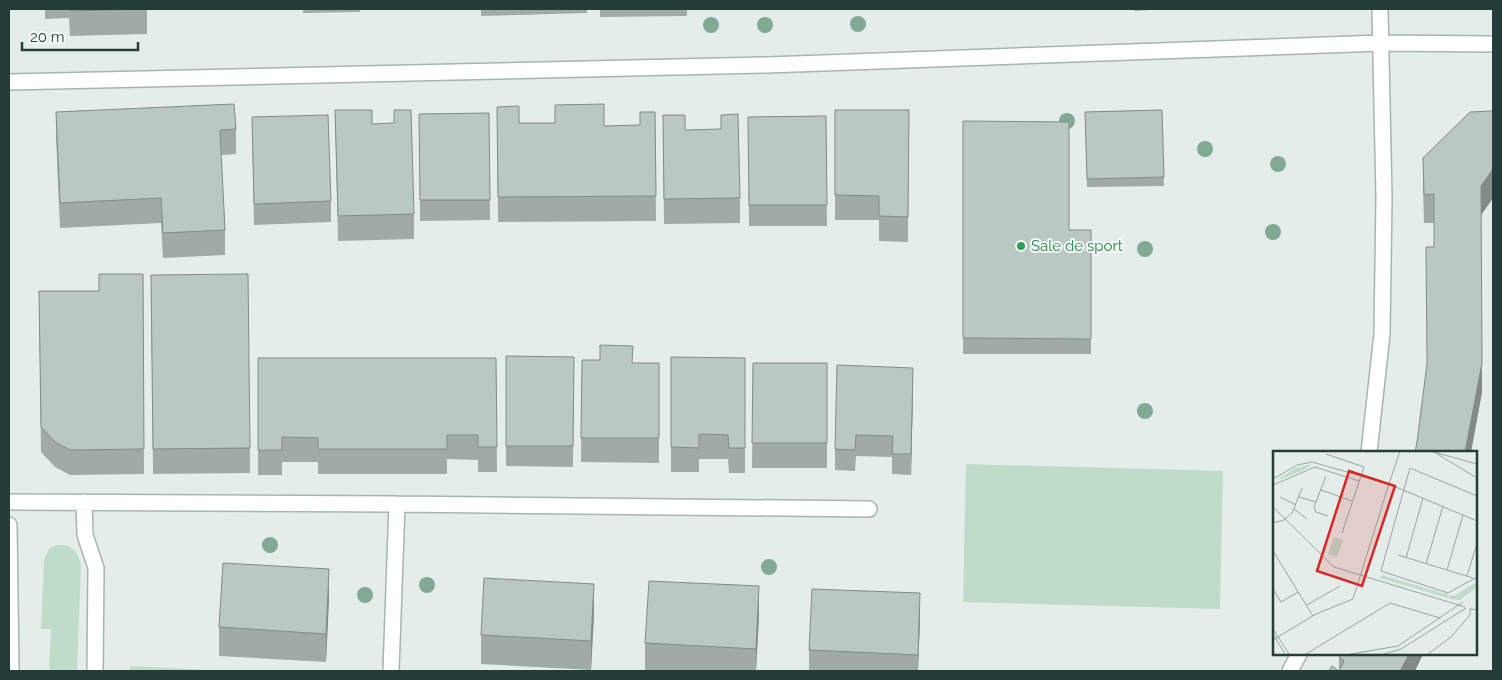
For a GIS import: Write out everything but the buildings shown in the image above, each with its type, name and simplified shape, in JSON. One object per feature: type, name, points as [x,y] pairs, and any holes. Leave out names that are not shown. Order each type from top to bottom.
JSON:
[{"type":"street","points":[[1369,451],[1382,334],[1384,198],[1380,9]]},
{"type":"street","points":[[9,82],[777,64],[1381,42],[1493,44]]},
{"type":"street","points":[[9,502],[869,509]]},
{"type":"street","points":[[84,502],[85,535],[96,568],[95,671]]},
{"type":"street","points":[[391,671],[397,504]]},
{"type":"street","points":[[9,525],[11,671]]},
{"type":"street","points":[[1290,671],[1298,655]]},
{"type":"green space","points":[[966,464],[1223,471],[1220,609],[963,602]]},
{"type":"green space","points":[[56,545],[66,545],[73,548],[81,564],[77,671],[49,671],[51,629],[41,629],[44,559],[49,549]]},
{"type":"green space","points":[[130,666],[227,671],[130,671]]},
{"type":"place","name":"Sale de sport","points":[[1021,246]]}]
